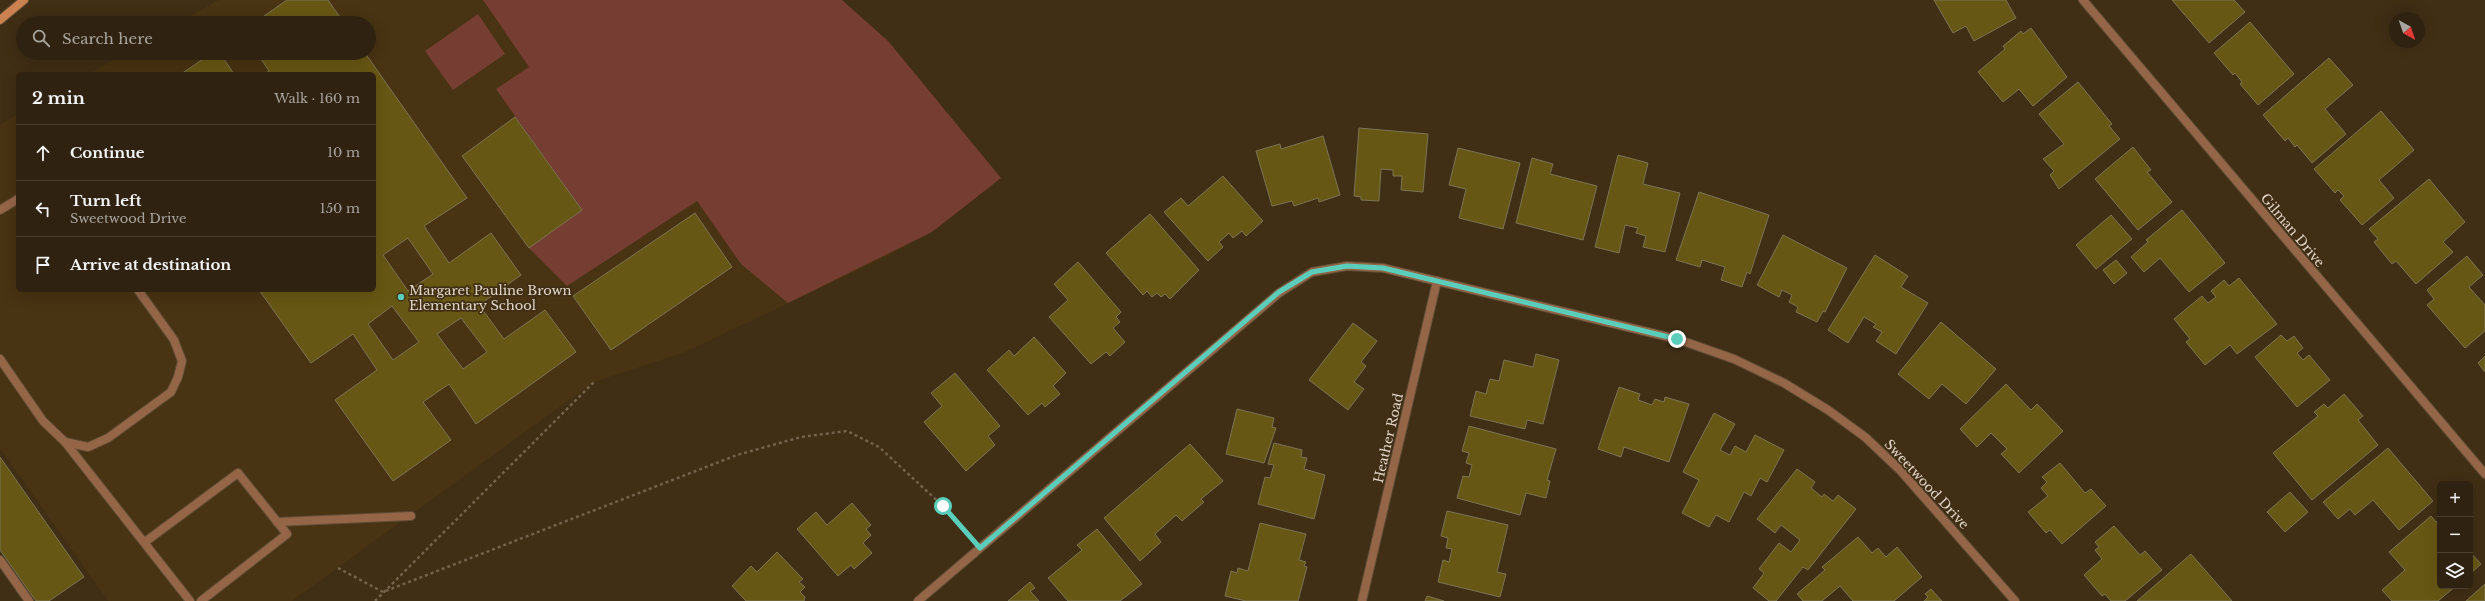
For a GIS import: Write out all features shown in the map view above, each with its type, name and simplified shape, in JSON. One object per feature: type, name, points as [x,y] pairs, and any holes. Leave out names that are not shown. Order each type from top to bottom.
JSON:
[{"type":"street","points":[[0,20],[24,0]]},
{"type":"street","name":"Gilman Drive","points":[[2083,0],[2485,474]]},
{"type":"street","points":[[0,210],[16,200]]},
{"type":"street","name":"Sweetwood Drive","points":[[918,601],[1279,292],[1312,272],[1347,266],[1383,268],[1677,339],[1734,359],[1784,383],[1852,428],[1900,470],[2015,601]]},
{"type":"street","name":"Heather Road","points":[[1362,601],[1437,281]]},
{"type":"street","points":[[66,442],[88,447],[108,438],[171,392],[178,377],[182,361],[174,340],[139,292]]},
{"type":"street","points":[[0,359],[43,421],[66,442],[190,601]]},
{"type":"street","points":[[145,542],[238,473],[287,534],[201,601]]},
{"type":"street","points":[[277,522],[411,516]]},
{"type":"street","points":[[0,560],[29,601]]},
{"type":"path","points":[[374,601],[594,382]]},
{"type":"path","points":[[338,568],[383,592],[737,455],[801,437],[847,431],[879,447],[943,506],[980,548]]},
{"type":"shaded area","name":"Margaret Pauline Brown Elementary School","points":[[218,0],[842,0],[888,41],[1001,178],[932,232],[886,257],[683,353],[594,382],[292,601],[108,601],[0,448],[0,125],[16,115],[16,292],[376,292],[376,72],[92,72],[113,60],[376,60],[376,16],[190,16]]},
{"type":"shaded area","points":[[483,0],[842,0],[888,41],[1001,178],[932,232],[788,303],[741,264],[697,201],[567,286],[529,248],[582,210],[496,89],[529,67]]},
{"type":"shaded area","points":[[478,14],[505,54],[453,90],[425,51]]},
{"type":"building","points":[[287,0],[328,0],[339,16],[264,16]]},
{"type":"building","points":[[1934,0],[2006,0],[2016,18],[1974,41],[1966,26],[1953,33]]},
{"type":"building","points":[[2172,0],[2234,0],[2245,12],[2209,43]]},
{"type":"building","points":[[2250,22],[2294,74],[2258,105],[2240,84],[2242,82],[2235,73],[2233,75],[2214,53]]},
{"type":"building","points":[[2031,28],[2067,77],[2033,106],[2019,89],[2003,102],[1978,72],[2005,49],[2003,46],[2021,31],[2023,34]]},
{"type":"building","points":[[2329,58],[2353,85],[2325,109],[2346,134],[2312,163],[2297,145],[2295,147],[2288,138],[2285,141],[2263,115]]},
{"type":"building","points":[[202,60],[225,60],[233,72],[184,72]]},
{"type":"building","points":[[262,60],[370,60],[467,198],[424,226],[449,263],[491,233],[521,275],[479,305],[504,339],[545,310],[576,352],[476,424],[449,384],[423,402],[451,440],[393,481],[335,400],[377,370],[353,334],[311,363],[260,292],[376,292],[376,72],[268,72],[269,71]],"holes":[[[408,238],[433,274],[408,291],[383,255]],[[392,306],[419,342],[393,360],[368,324]],[[461,318],[487,352],[463,369],[437,334]]]},
{"type":"building","points":[[2078,82],[2112,124],[2109,126],[2120,139],[2059,189],[2050,175],[2054,171],[2043,159],[2064,144],[2039,114]]},
{"type":"building","points":[[2381,111],[2414,150],[2379,180],[2394,198],[2362,225],[2340,200],[2344,196],[2338,190],[2335,193],[2314,169]]},
{"type":"building","points":[[515,117],[582,210],[529,248],[462,156]]},
{"type":"building","points":[[1359,128],[1428,134],[1423,192],[1401,190],[1402,176],[1393,176],[1393,170],[1381,169],[1379,201],[1361,200],[1361,197],[1354,196]]},
{"type":"building","points":[[1323,136],[1340,195],[1319,202],[1318,198],[1294,206],[1292,201],[1272,206],[1256,151],[1280,144],[1281,149]]},
{"type":"building","points":[[2133,147],[2151,170],[2147,172],[2172,202],[2138,230],[2095,179]]},
{"type":"building","points":[[1458,148],[1520,163],[1503,229],[1459,218],[1466,189],[1449,185]]},
{"type":"building","points":[[1618,155],[1648,163],[1643,184],[1680,193],[1665,252],[1643,247],[1646,236],[1636,233],[1638,228],[1625,225],[1619,253],[1595,247]]},
{"type":"building","points":[[1532,158],[1553,164],[1550,174],[1597,186],[1583,240],[1516,223]]},
{"type":"building","points":[[1223,176],[1263,221],[1246,236],[1242,231],[1233,238],[1229,233],[1219,242],[1223,247],[1208,261],[1164,212],[1181,198],[1188,206]]},
{"type":"building","points":[[2429,179],[2465,222],[2443,242],[2453,252],[2416,284],[2396,261],[2392,264],[2374,242],[2378,239],[2369,229]]},
{"type":"building","points":[[1699,192],[1769,215],[1750,274],[1747,272],[1742,287],[1721,280],[1725,267],[1702,260],[1700,267],[1676,260]]},
{"type":"building","points":[[2182,210],[2225,263],[2189,292],[2160,258],[2144,272],[2131,257],[2148,242],[2146,240]]},
{"type":"building","points":[[695,213],[732,267],[611,350],[573,296]]},
{"type":"building","points":[[1150,214],[1199,270],[1170,299],[1165,294],[1161,297],[1157,293],[1152,297],[1147,291],[1143,295],[1106,253]]},
{"type":"building","points":[[2111,215],[2132,239],[2096,269],[2076,245]]},
{"type":"building","points":[[1783,235],[1847,268],[1825,312],[1823,311],[1817,322],[1796,312],[1798,307],[1789,302],[1792,295],[1782,290],[1779,297],[1757,285]]},
{"type":"building","points":[[1875,255],[1908,276],[1901,287],[1928,303],[1896,354],[1876,341],[1882,332],[1873,327],[1876,324],[1864,317],[1848,343],[1828,330]]},
{"type":"building","points":[[2467,256],[2483,275],[2469,287],[2485,305],[2485,331],[2465,348],[2427,305],[2434,299],[2427,290]]},
{"type":"building","points":[[2116,260],[2127,273],[2114,284],[2103,270]]},
{"type":"building","points":[[1078,262],[1121,312],[1116,317],[1120,322],[1113,328],[1125,342],[1110,356],[1106,352],[1091,364],[1049,317],[1068,300],[1054,284]]},
{"type":"building","points":[[2239,278],[2277,324],[2237,354],[2230,345],[2205,365],[2186,342],[2190,339],[2174,319],[2202,296],[2208,303],[2216,297],[2211,291],[2224,280],[2229,286]]},
{"type":"building","points":[[1941,322],[1996,369],[1966,404],[1942,384],[1929,399],[1898,374]]},
{"type":"building","points":[[1353,323],[1377,341],[1361,362],[1366,366],[1354,382],[1364,389],[1348,410],[1309,380]]},
{"type":"building","points":[[2281,335],[2287,341],[2294,336],[2303,348],[2297,353],[2303,360],[2309,355],[2330,380],[2297,407],[2255,357]]},
{"type":"building","points":[[1034,337],[1066,373],[1053,386],[1060,394],[1045,407],[1042,403],[1028,415],[987,370],[1009,350],[1014,356]]},
{"type":"building","points":[[1536,354],[1559,360],[1543,424],[1527,420],[1525,429],[1470,416],[1476,391],[1486,394],[1490,379],[1499,381],[1504,360],[1533,367]]},
{"type":"building","points":[[2485,356],[2485,372],[2478,363]]},
{"type":"building","points":[[955,373],[1000,426],[988,436],[995,445],[966,471],[924,422],[942,406],[931,393]]},
{"type":"building","points":[[2006,384],[2031,410],[2037,404],[2063,431],[2019,473],[2001,454],[2007,449],[1991,433],[1977,447],[1960,429]]},
{"type":"building","points":[[1619,387],[1640,394],[1638,400],[1652,405],[1655,399],[1664,402],[1665,397],[1689,404],[1669,462],[1624,447],[1621,457],[1598,449]]},
{"type":"building","points":[[2344,394],[2363,416],[2358,420],[2378,445],[2312,500],[2273,453],[2318,416],[2314,412],[2324,404],[2328,408]]},
{"type":"building","points":[[1237,409],[1274,418],[1272,427],[1276,428],[1264,463],[1226,454]]},
{"type":"building","points":[[1714,413],[1735,424],[1720,450],[1730,455],[1735,446],[1746,452],[1755,435],[1784,450],[1767,482],[1760,478],[1751,496],[1744,492],[1729,522],[1716,515],[1709,527],[1682,513],[1699,480],[1683,472]]},
{"type":"building","points":[[1469,426],[1556,449],[1547,480],[1550,481],[1546,498],[1526,493],[1520,515],[1457,498],[1463,476],[1469,477],[1472,465],[1466,463],[1469,453],[1462,451]]},
{"type":"building","points":[[1274,443],[1302,450],[1301,457],[1307,458],[1304,469],[1325,475],[1314,519],[1258,504],[1265,477],[1270,478],[1274,465],[1268,464]]},
{"type":"building","points":[[1190,444],[1223,481],[1201,499],[1204,502],[1182,521],[1176,515],[1155,534],[1161,542],[1140,561],[1104,518]]},
{"type":"building","points":[[2388,448],[2433,501],[2399,530],[2373,500],[2355,515],[2350,509],[2338,519],[2323,502]]},
{"type":"building","points":[[0,457],[84,577],[49,601],[36,601],[0,550]]},
{"type":"building","points":[[2060,463],[2085,493],[2091,489],[2106,506],[2062,544],[2050,530],[2046,533],[2028,512],[2048,496],[2041,488],[2047,482],[2042,477]]},
{"type":"building","points":[[1797,469],[1815,482],[1811,488],[1822,497],[1824,494],[1833,501],[1838,495],[1856,509],[1808,570],[1803,567],[1776,601],[1769,601],[1753,588],[1764,573],[1759,569],[1779,543],[1791,552],[1800,540],[1781,525],[1775,533],[1757,519]]},
{"type":"building","points":[[2290,492],[2308,512],[2285,532],[2267,512]]},
{"type":"building","points":[[852,503],[871,525],[866,529],[871,535],[863,543],[872,553],[854,569],[851,565],[838,576],[797,529],[816,512],[827,525]]},
{"type":"building","points":[[1447,511],[1508,525],[1497,572],[1506,574],[1500,597],[1438,582],[1443,560],[1449,562],[1452,549],[1446,548],[1448,538],[1441,536]]},
{"type":"building","points":[[2431,516],[2436,522],[2437,521],[2437,589],[2452,589],[2438,601],[2392,601],[2382,590],[2405,570],[2389,552]]},
{"type":"building","points":[[1260,523],[1306,534],[1299,560],[1306,562],[1304,566],[1307,567],[1298,601],[1246,601],[1225,596],[1231,571],[1237,573],[1238,568],[1248,571]]},
{"type":"building","points":[[2114,526],[2140,555],[2145,551],[2162,570],[2125,601],[2111,601],[2105,594],[2102,596],[2084,575],[2102,559],[2095,550],[2099,547],[2095,542]]},
{"type":"building","points":[[1097,529],[1142,584],[1120,601],[1068,601],[1048,578],[1082,550],[1077,545]]},
{"type":"building","points":[[1858,537],[1872,553],[1878,548],[1886,557],[1897,547],[1922,577],[1894,601],[1853,601],[1840,586],[1822,601],[1803,601],[1797,594],[1825,570],[1822,567]]},
{"type":"building","points":[[777,552],[803,579],[799,582],[805,587],[800,592],[805,597],[804,601],[746,601],[732,586],[751,566],[757,572]]},
{"type":"building","points":[[2191,554],[2232,601],[2137,601]]},
{"type":"building","points":[[2473,555],[2481,564],[2473,571]]},
{"type":"building","points":[[1030,582],[1035,588],[1030,591],[1039,601],[1008,601]]},
{"type":"building","points":[[2485,584],[2485,601],[2466,601]]},
{"type":"building","points":[[1931,589],[1942,601],[1924,601],[1928,597],[1925,594]]},
{"type":"building","points":[[1427,596],[1444,601],[1425,601]]},
{"type":"place","name":"Margaret Pauline Brown Elementary School","points":[[401,297]]},
{"type":"route","points":[[943,506],[980,548],[1279,292],[1312,272],[1347,266],[1383,268],[1677,339]]}]
